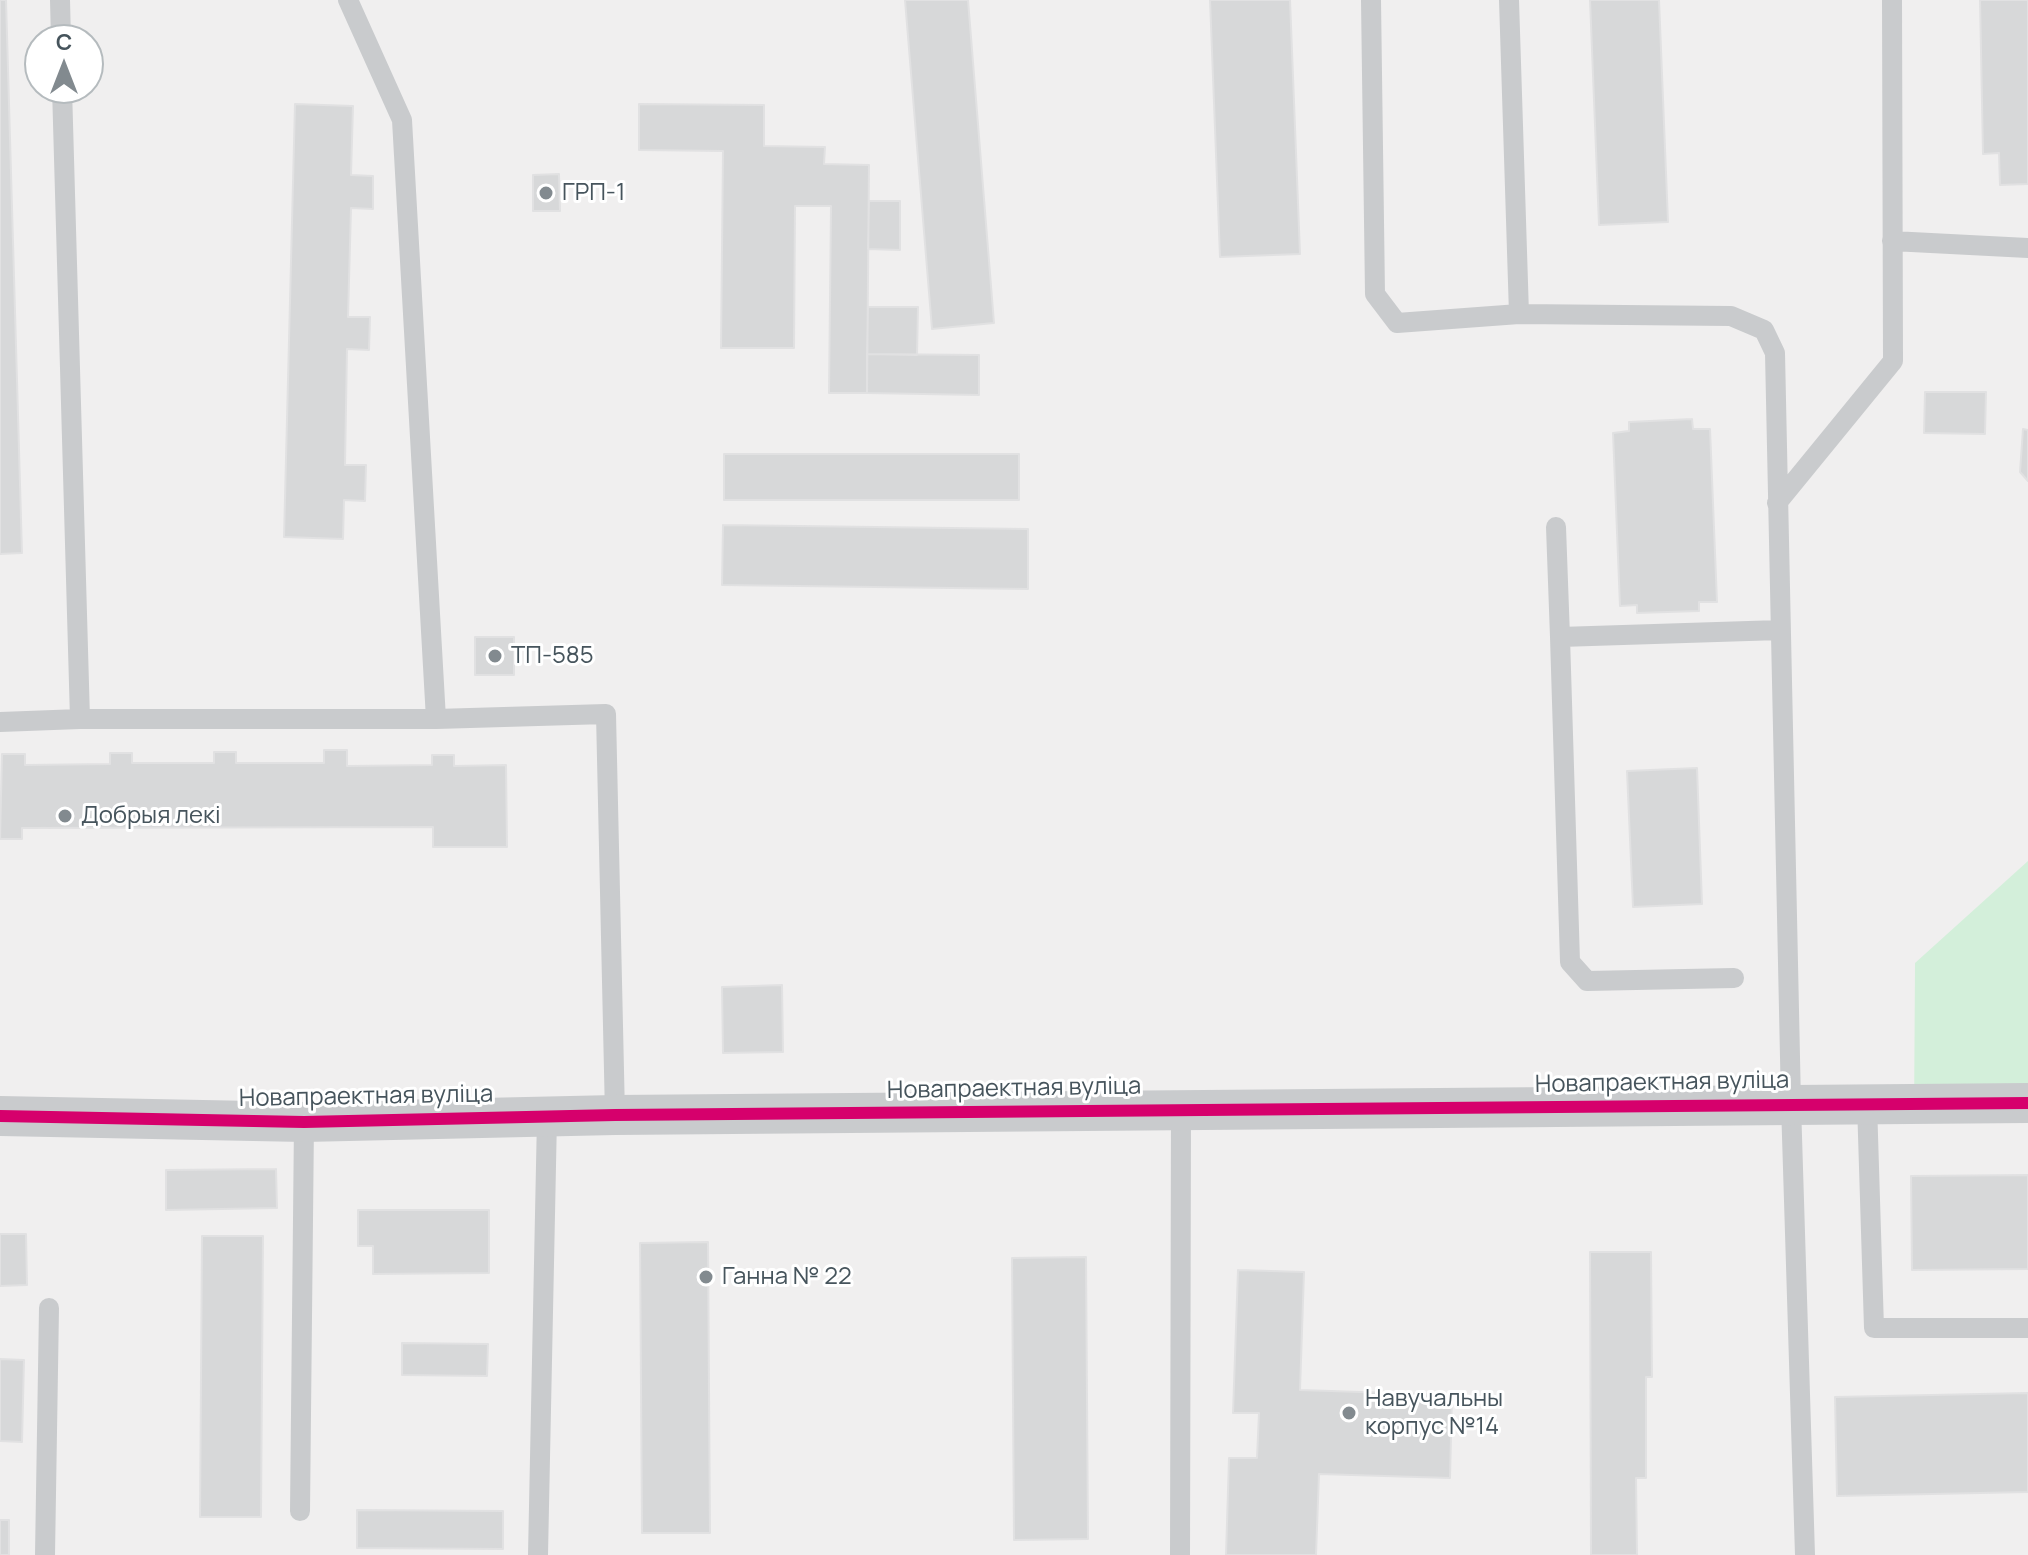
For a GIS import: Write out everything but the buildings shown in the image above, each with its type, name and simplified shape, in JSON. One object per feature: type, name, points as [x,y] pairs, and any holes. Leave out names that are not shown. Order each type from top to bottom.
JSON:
[{"type":"street","name":"Новапраектная вуліца","points":[[0,1116],[304,1122],[615,1115],[2028,1103]]},
{"type":"lane","points":[[60,0],[61,24]]},
{"type":"lane","points":[[348,0],[402,120],[436,719]]},
{"type":"lane","points":[[1371,0],[1375,294],[1397,323],[1519,314],[1731,316],[1764,330],[1775,353],[1791,1104],[1805,1555]]},
{"type":"lane","points":[[1509,0],[1519,314]]},
{"type":"lane","points":[[1777,503],[1893,361],[1892,0]]},
{"type":"lane","points":[[62,104],[80,719]]},
{"type":"lane","points":[[1892,241],[2028,248]]},
{"type":"lane","points":[[1556,527],[1570,962],[1587,981],[1734,978]]},
{"type":"lane","points":[[1560,637],[1780,630]]},
{"type":"lane","points":[[0,722],[80,719],[436,719],[606,714],[615,1115]]},
{"type":"lane","points":[[1867,1103],[1874,1328],[2028,1328]]},
{"type":"lane","points":[[1180,1555],[1181,1110]]},
{"type":"lane","points":[[538,1555],[547,1117]]},
{"type":"lane","points":[[300,1511],[304,1122]]},
{"type":"lane","points":[[45,1555],[49,1308]]},
{"type":"green space","points":[[2028,861],[2028,1113],[1914,1121],[1915,963]]},
{"type":"cycle path","points":[[0,1116],[304,1122],[615,1115],[2028,1103]]},
{"type":"place","name":"ГРП-1","points":[[546,193]]},
{"type":"place","name":"ТП-585","points":[[495,656]]},
{"type":"place","name":"Добрыя лекі","points":[[65,816]]},
{"type":"place","name":"Ганна № 22","points":[[706,1277]]},
{"type":"place","name":"Навучальны корпус №14","points":[[1349,1413]]}]
